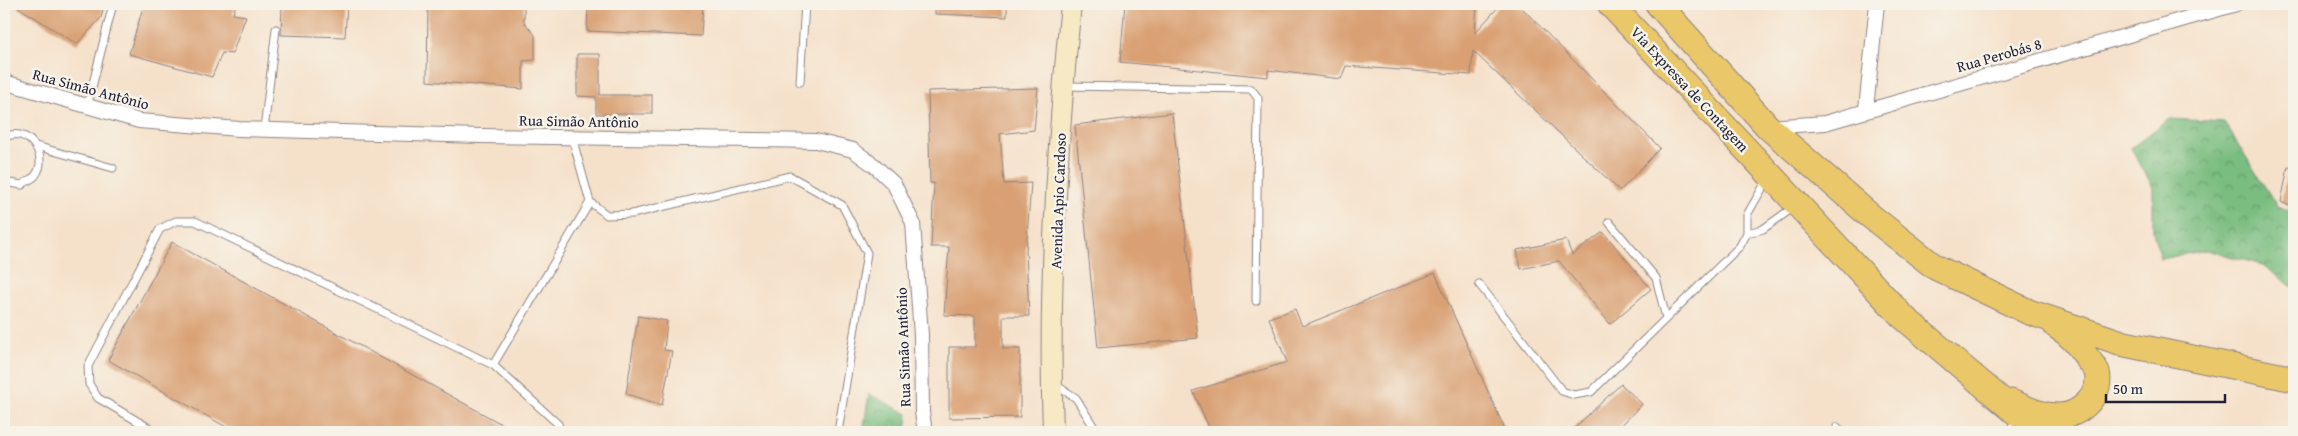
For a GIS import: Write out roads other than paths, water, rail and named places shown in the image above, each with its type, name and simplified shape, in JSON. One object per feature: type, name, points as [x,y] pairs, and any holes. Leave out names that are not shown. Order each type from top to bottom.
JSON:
[{"type":"highway","name":"Via Expressa de Contagem","points":[[1610,4],[1796,205],[1902,316],[1991,392]]},
{"type":"highway","points":[[1662,8],[1768,127],[1868,214],[1935,267],[2068,333],[2097,372],[2096,393],[2079,411],[2060,416],[2033,413],[1991,392]]},
{"type":"highway","points":[[2029,312],[2125,344],[2294,379]]},
{"type":"highway","points":[[1991,392],[2014,424],[2039,432]]},
{"type":"street","name":"Avenida Apio Cardoso","points":[[1053,432],[1055,248],[1063,86],[1071,4]]},
{"type":"street","points":[[1866,109],[1877,4]]},
{"type":"street","name":"Rua Perobás 8","points":[[1768,127],[1824,123],[1866,109],[2236,4]]},
{"type":"street","name":"Rua Simão Antônio","points":[[4,82],[139,121],[264,130],[816,140],[853,150],[875,166],[894,184],[913,223],[921,335],[924,432]]},
{"type":"street","name":"Avenida Apio Cardoso","points":[[1039,432],[1052,390]]},
{"type":"lane","points":[[87,106],[113,4]]},
{"type":"lane","points":[[800,82],[805,4]]},
{"type":"lane","points":[[1871,4],[1877,4]]},
{"type":"lane","points":[[264,130],[276,29]]},
{"type":"lane","points":[[1063,86],[1251,89],[1258,98],[1256,301]]},
{"type":"lane","points":[[4,138],[8,135],[24,136],[36,146],[113,168]]},
{"type":"lane","points":[[572,137],[590,202],[607,215],[619,216],[790,176],[842,205],[867,253],[838,432]]},
{"type":"lane","points":[[4,182],[22,184],[35,176],[40,161],[36,146]]},
{"type":"lane","points":[[1479,284],[1562,391],[1574,395],[1591,392],[1740,246],[1747,233],[1747,215],[1770,175]]},
{"type":"lane","points":[[493,365],[590,202]]},
{"type":"lane","points":[[1747,233],[1762,229],[1796,205]]},
{"type":"lane","points":[[156,432],[98,398],[89,384],[88,366],[160,229],[176,221],[196,221],[493,365],[558,424],[560,432]]},
{"type":"lane","points":[[1609,222],[1656,278],[1666,318]]},
{"type":"lane","points":[[1052,390],[1076,398],[1097,432]]}]
